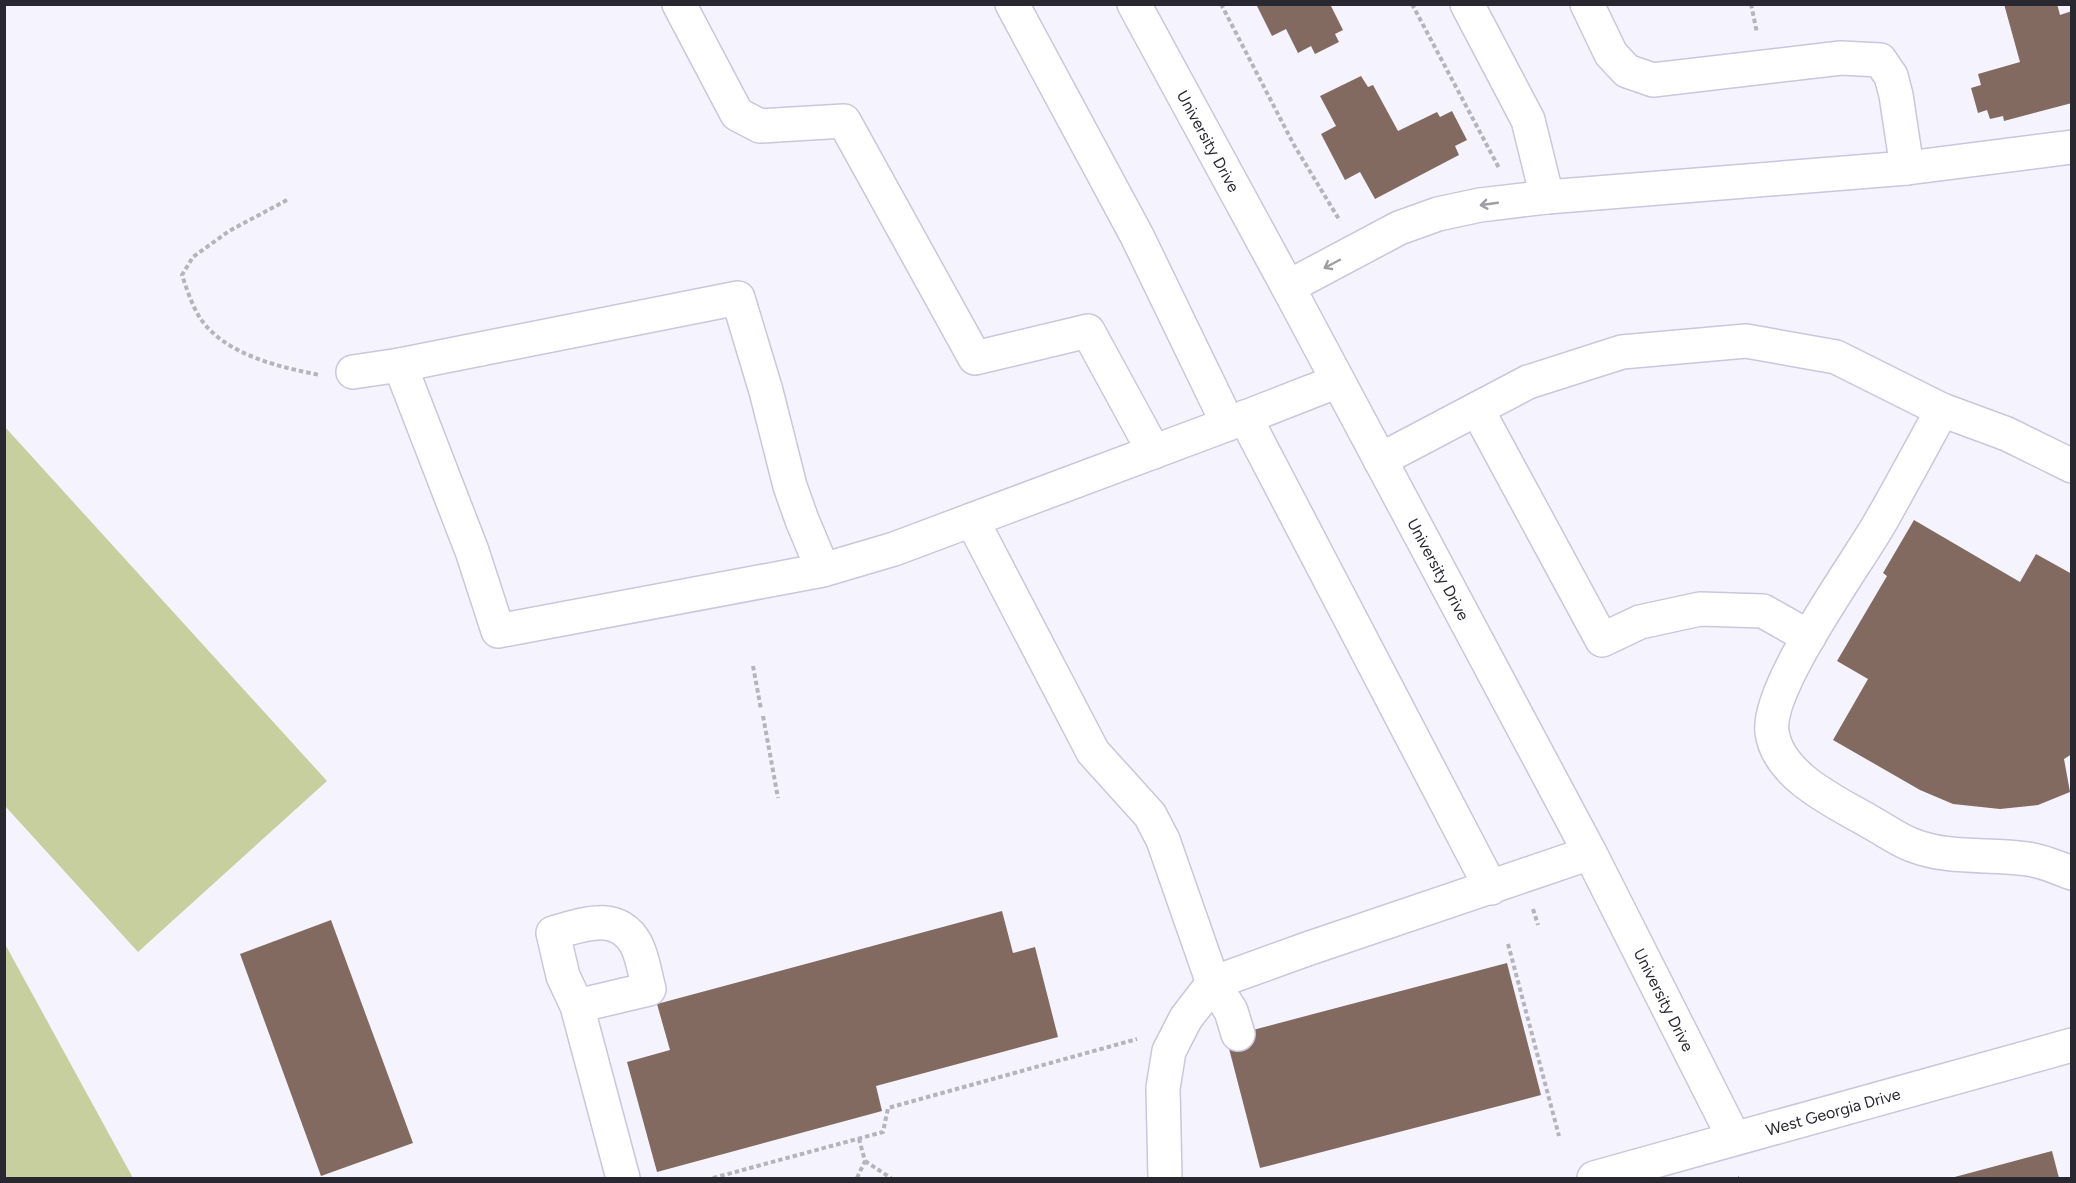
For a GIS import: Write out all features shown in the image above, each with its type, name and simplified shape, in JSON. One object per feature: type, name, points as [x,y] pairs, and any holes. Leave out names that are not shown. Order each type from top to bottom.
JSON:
[{"type":"street","points":[[679,4],[737,114],[760,126],[844,121],[975,358],[1088,331],[1154,452]]},
{"type":"street","points":[[1012,4],[1491,888]]},
{"type":"street","name":"University Drive","points":[[1134,4],[1590,853],[1734,1138]]},
{"type":"street","points":[[1467,4],[1528,120],[1547,196]]},
{"type":"street","points":[[1587,4],[1611,54],[1627,71],[1653,80],[1841,58],[1880,60],[1891,76],[1896,95],[1907,168]]},
{"type":"street","points":[[1288,287],[1399,228],[1438,214],[1480,205],[1547,196],[1907,168],[2072,147]]},
{"type":"street","points":[[353,372],[400,365],[738,298],[766,391],[790,486],[823,570]]},
{"type":"street","points":[[1380,460],[1528,382],[1622,351],[1746,341],[1836,357],[1942,410],[2007,434],[2072,466]]},
{"type":"street","points":[[400,365],[472,551],[498,632],[823,570],[894,549],[1338,381]]},
{"type":"street","points":[[1477,409],[1602,640],[1640,622],[1700,609],[1763,611],[1809,637]]},
{"type":"street","points":[[1942,410],[1881,522],[1809,637],[1779,691],[1772,713],[1772,732],[1778,751],[1792,770],[1818,792],[1911,845],[1946,854],[2029,859],[2072,873]]},
{"type":"street","points":[[972,520],[1093,752],[1150,815],[1163,840],[1213,983],[1231,1011],[1238,1034]]},
{"type":"street","points":[[1165,1179],[1163,1088],[1169,1051],[1186,1018],[1213,983],[1590,853]]},
{"type":"street","points":[[577,1006],[623,1179]]},
{"type":"street","name":"West Georgia Drive","points":[[1594,1179],[2072,1045]]},
{"type":"path","points":[[1221,4],[1294,145],[1357,250]]},
{"type":"path","points":[[1412,4],[1500,169],[1505,173]]},
{"type":"path","points":[[1751,4],[1756,21]]},
{"type":"path","points":[[287,200],[230,231],[193,256],[182,275],[188,293],[201,320],[226,344],[257,358],[319,375],[353,372]]},
{"type":"path","points":[[753,666],[761,709]]},
{"type":"path","points":[[763,716],[778,798]]},
{"type":"path","points":[[1508,944],[1559,1136]]},
{"type":"path","points":[[714,1179],[883,1132],[888,1108],[1134,1040]]},
{"type":"path","points":[[857,1179],[865,1161],[859,1139]]},
{"type":"path","points":[[865,1161],[891,1179]]},
{"type":"green space","points":[[5,427],[327,781],[138,952],[5,806]]},
{"type":"green space","points":[[5,944],[133,1178],[5,1178]]},
{"type":"building","points":[[1256,4],[1330,4],[1343,30],[1335,34],[1339,42],[1315,54],[1311,46],[1298,53],[1286,29],[1272,36]]},
{"type":"building","points":[[2004,4],[2057,4],[2060,15],[2072,11],[2072,103],[2004,121],[2003,116],[1990,119],[1987,110],[1978,113],[1971,88],[1981,85],[1978,74],[2020,62]]},
{"type":"building","points":[[1361,76],[1368,87],[1373,85],[1398,131],[1437,112],[1440,117],[1452,111],[1467,140],[1455,146],[1459,155],[1375,199],[1360,172],[1345,180],[1321,134],[1336,126],[1320,96]]},
{"type":"building","points":[[1914,520],[2020,582],[2036,554],[2072,574],[2072,754],[2064,759],[2070,792],[2038,805],[2000,809],[1953,804],[1920,790],[1833,740],[1868,679],[1837,661],[1887,576],[1883,573]]},
{"type":"building","points":[[1002,911],[1013,953],[1035,947],[1058,1037],[876,1086],[882,1111],[657,1172],[627,1062],[670,1050],[657,1004]]},
{"type":"building","points":[[331,920],[413,1143],[321,1176],[240,954]]},
{"type":"building","points":[[1507,963],[1541,1095],[1260,1168],[1226,1037]]},
{"type":"building","points":[[2052,1151],[2059,1178],[1951,1178]]}]
